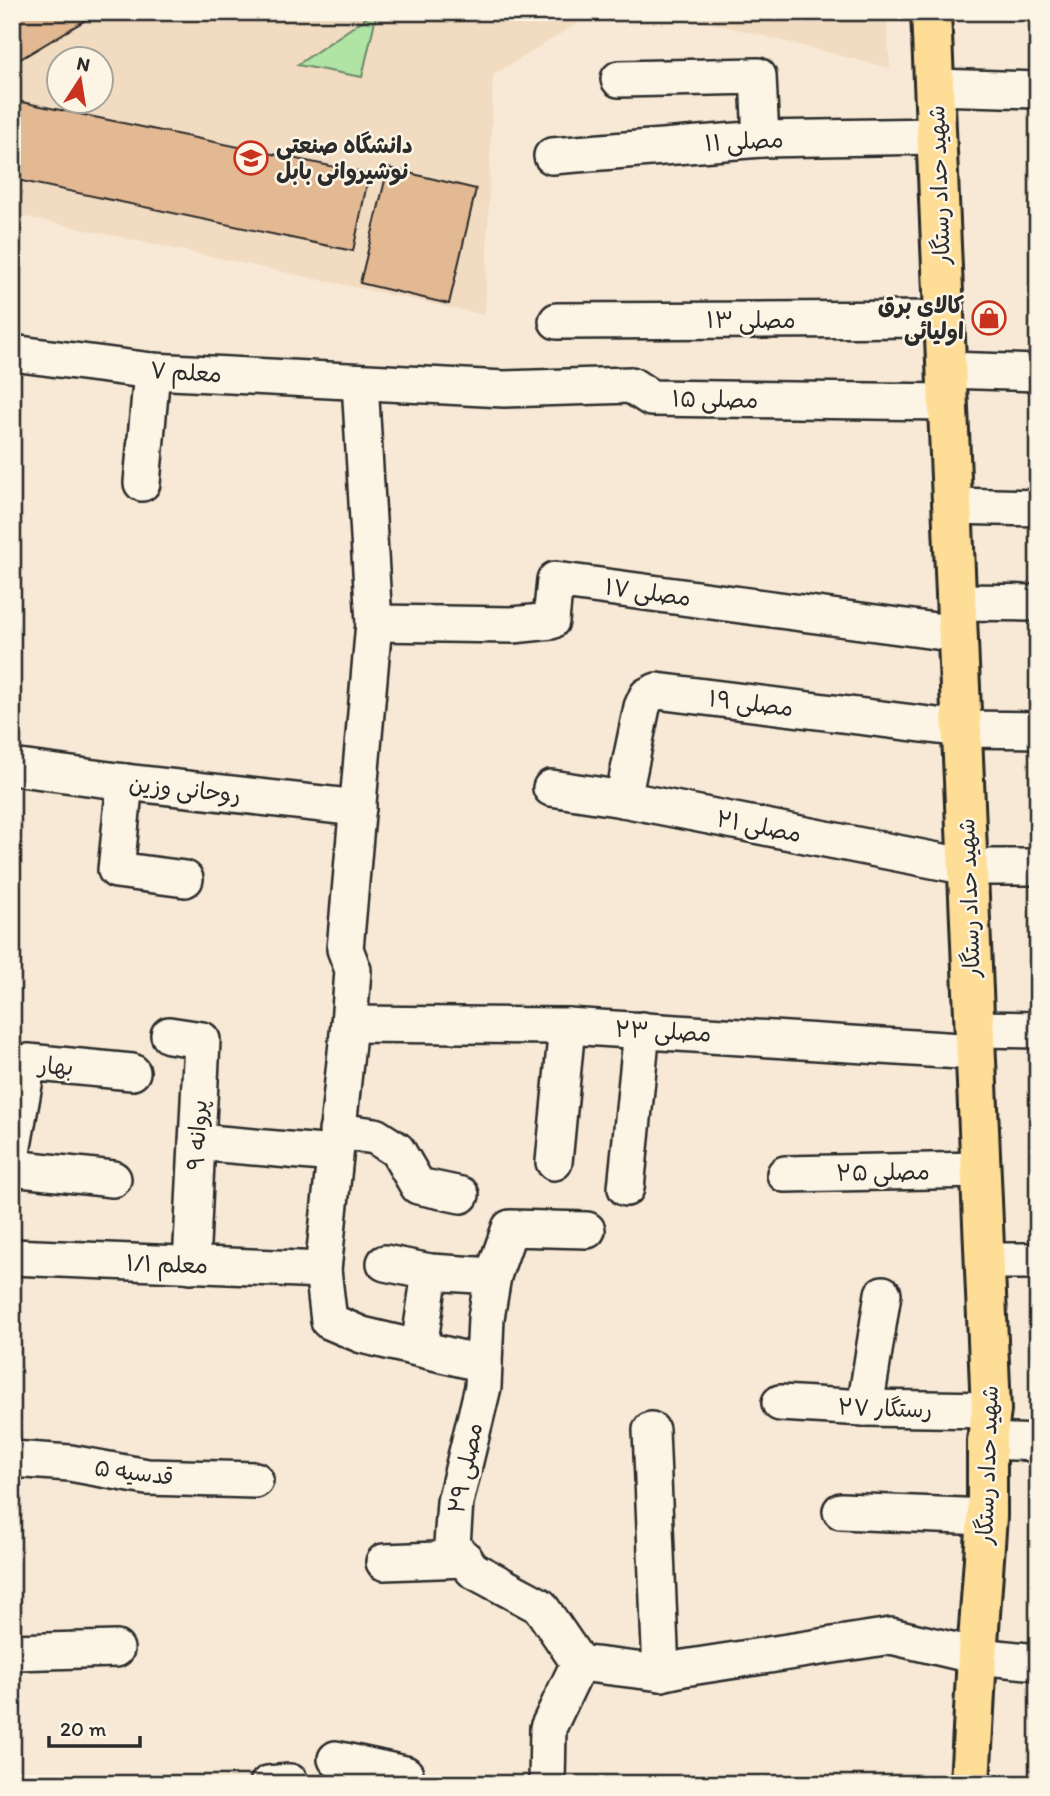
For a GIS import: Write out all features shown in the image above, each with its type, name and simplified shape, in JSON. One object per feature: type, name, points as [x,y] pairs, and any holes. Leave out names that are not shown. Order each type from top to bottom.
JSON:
[{"type":"main road","name":"شهید حداد رستگار","points":[[931,12],[985,1261],[989,1425],[987,1517],[970,1784]]},
{"type":"street","points":[[619,79],[758,76],[761,139]]},
{"type":"street","points":[[935,87],[1038,90]]},
{"type":"street","name":"مصلی ۱۱","points":[[552,156],[761,139],[937,136]]},
{"type":"street","name":"مصلی ۱۳","points":[[557,321],[944,319]]},
{"type":"street","name":"معلم ۷","points":[[12,353],[152,371],[360,382]]},
{"type":"street","points":[[142,483],[152,371]]},
{"type":"street","name":"مصلی ۱۵","points":[[360,382],[505,389],[631,385],[651,398],[947,386],[1038,373]]},
{"type":"street","points":[[360,382],[374,623],[345,949],[353,970],[349,1024],[323,1270],[329,1321],[362,1335],[484,1364]]},
{"type":"street","points":[[952,506],[1038,508]]},
{"type":"street","name":"مصلی ۱۷","points":[[374,623],[513,625],[551,621],[555,579],[957,618]]},
{"type":"street","points":[[957,618],[1038,603]]},
{"type":"street","name":"مصلی ۱۹","points":[[623,799],[642,707],[647,696],[657,691],[962,729]]},
{"type":"street","points":[[962,729],[1038,730]]},
{"type":"street","name":"روحانی وزین","points":[[12,767],[358,808]]},
{"type":"street","points":[[125,782],[116,870],[185,880]]},
{"type":"street","name":"مصلی ۲۱","points":[[551,788],[623,799],[968,867],[1038,867]]},
{"type":"street","name":"مصلی ۲۳","points":[[349,1024],[567,1026],[975,1040],[1038,1030]]},
{"type":"street","points":[[554,1162],[567,1026]]},
{"type":"street","points":[[626,1188],[642,1030]]},
{"type":"street","name":"پروانه ۹","points":[[169,1035],[202,1040],[191,1265]]},
{"type":"street","name":"بهار","points":[[14,1133],[28,1062],[132,1072]]},
{"type":"street","points":[[197,1142],[336,1143],[376,1136],[397,1150],[418,1186],[461,1195]]},
{"type":"street","points":[[12,1168],[113,1180]]},
{"type":"street","name":"مصلی ۲۵","points":[[785,1174],[980,1170]]},
{"type":"street","name":"مصلی ۲۹","points":[[464,1559],[452,1545],[455,1502],[482,1387],[486,1318],[493,1276],[510,1228],[587,1230]]},
{"type":"street","name":"معلم ۱/۱","points":[[12,1257],[323,1270]]},
{"type":"street","points":[[985,1261],[1038,1261]]},
{"type":"street","points":[[385,1263],[430,1272],[493,1276]]},
{"type":"street","points":[[419,1348],[430,1272]]},
{"type":"street","points":[[865,1408],[883,1294]]},
{"type":"street","name":"رستگار ۲۷","points":[[780,1403],[865,1408],[989,1425],[1038,1443]]},
{"type":"street","points":[[651,1430],[661,1673]]},
{"type":"street","name":"قدسیه ۵","points":[[12,1459],[70,1463],[147,1477],[255,1480]]},
{"type":"street","points":[[841,1511],[987,1517]]},
{"type":"street","points":[[384,1562],[464,1559],[473,1570],[540,1606],[579,1663],[661,1673],[891,1636],[977,1656],[1038,1662]]},
{"type":"street","points":[[12,1652],[116,1649]]},
{"type":"street","points":[[547,1784],[548,1728],[579,1663]]},
{"type":"street","points":[[336,1759],[405,1774],[404,1784]]},
{"type":"street","points":[[268,1784],[291,1784]]},
{"type":"shaded area","name":"دانشگاه صنعتی نوشیروانی بابل","points":[[12,12],[596,12],[493,75],[485,315],[12,214]]},
{"type":"shaded area","points":[[669,12],[886,12],[890,68]]},
{"type":"green space","points":[[375,12],[362,77],[297,65]]},
{"type":"building","points":[[12,12],[99,12],[12,64]]},
{"type":"building","points":[[12,100],[46,107],[46,116],[89,116],[369,174],[353,251],[12,179]]},
{"type":"building","points":[[388,168],[476,189],[449,304],[360,283]]},
{"type":"place","name":"دانشگاه صنعتی نوشیروانی بابل","points":[[251,158]]},
{"type":"place","name":"کالای برق اولیائی","points":[[989,318]]}]
